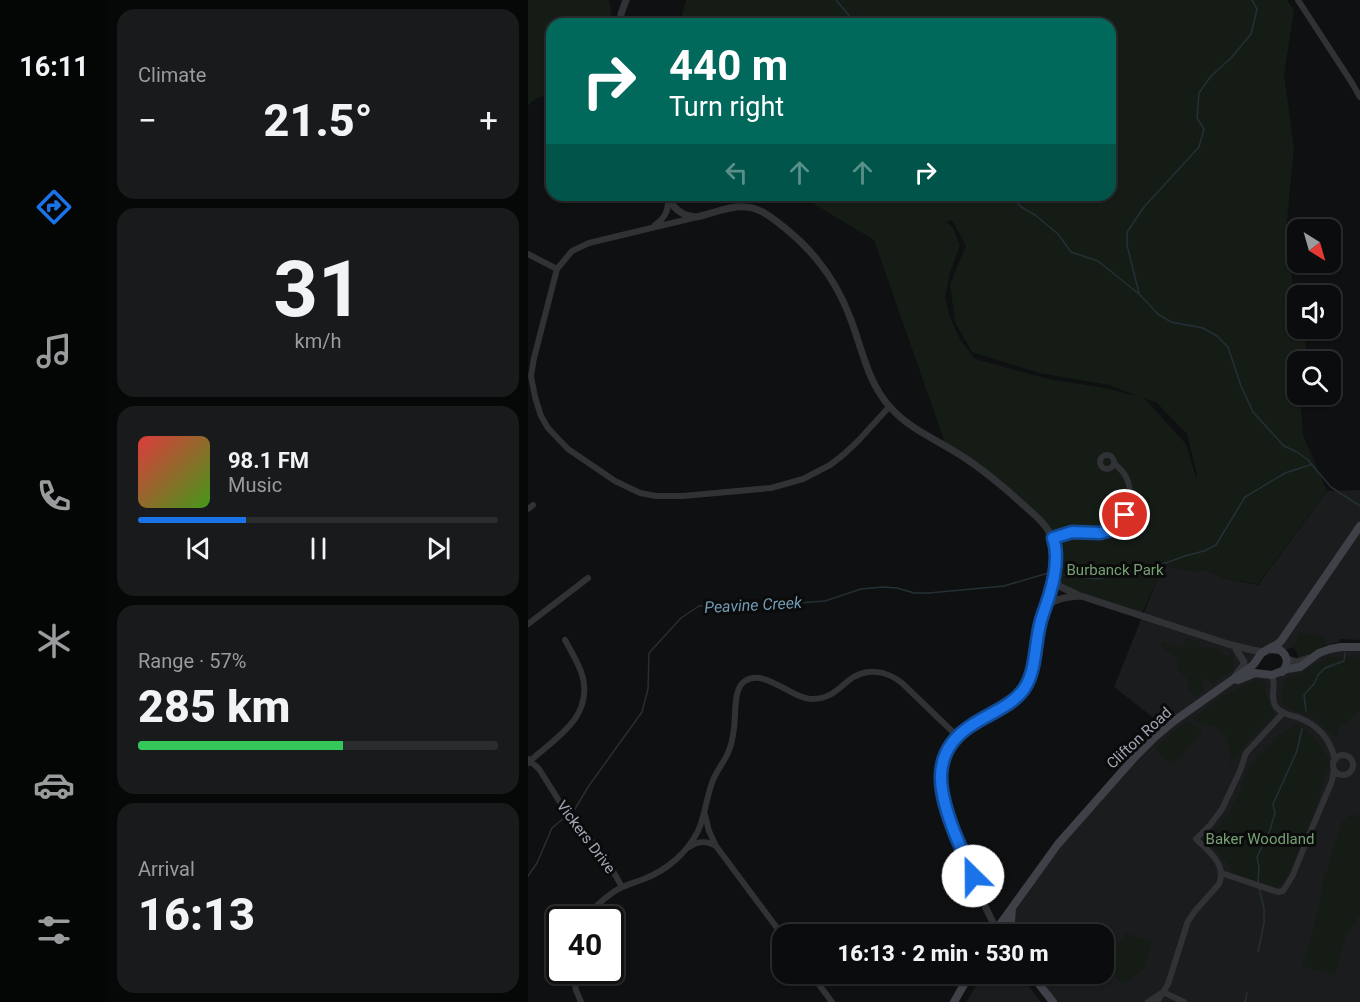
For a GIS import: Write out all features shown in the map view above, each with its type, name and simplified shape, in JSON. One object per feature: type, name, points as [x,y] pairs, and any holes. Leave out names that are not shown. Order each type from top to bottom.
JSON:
[{"type":"main road","points":[[1269,675],[1258,666],[1260,655],[1281,641],[1360,526]]},
{"type":"main road","points":[[1220,688],[1252,674],[1269,675],[1283,671],[1287,665],[1289,637],[1296,621]]},
{"type":"main road","points":[[1267,651],[1278,650],[1286,657]]},
{"type":"main road","points":[[1220,688],[1258,661]]},
{"type":"main road","name":"Clifton Road","points":[[1012,908],[1077,821],[1144,747],[1165,728],[1220,688]]},
{"type":"main road","points":[[1002,924],[1012,908]]},
{"type":"main road","points":[[1012,908],[1012,924]]},
{"type":"main road","points":[[954,1002],[964,984]]},
{"type":"main road","points":[[1039,984],[1053,1002]]},
{"type":"street","points":[[621,18],[626,0]]},
{"type":"street","points":[[1298,0],[1360,97]]},
{"type":"street","points":[[647,228],[663,219],[668,201]]},
{"type":"street","points":[[670,201],[677,211],[690,217],[696,217]]},
{"type":"street","points":[[889,406],[843,455],[830,465],[803,479],[761,490],[663,497],[640,493],[624,486],[568,449],[548,428],[541,416],[530,376],[557,269],[572,251],[583,245],[647,228],[742,206],[754,208],[776,221],[810,251],[828,275],[850,318],[870,375],[889,406],[912,427],[963,456],[989,474],[1045,524],[1053,538],[1057,558],[1039,627],[1031,675],[1023,691],[1010,702],[975,722],[957,736],[949,748],[940,774],[941,791],[951,822],[992,924]]},
{"type":"street","points":[[528,254],[557,269]]},
{"type":"street","points":[[1053,538],[1072,532],[1100,533],[1111,530],[1118,524],[1129,506],[1130,493],[1126,475],[1114,463]]},
{"type":"street","points":[[1055,572],[1059,586],[1081,596],[1228,644],[1252,651],[1267,651]]},
{"type":"street","points":[[528,624],[588,578]]},
{"type":"street","points":[[1045,608],[1058,600],[1081,596]]},
{"type":"street","points":[[529,761],[568,729],[577,717],[582,704],[583,677],[565,640]]},
{"type":"street","points":[[1228,644],[1258,661]]},
{"type":"street","points":[[1286,657],[1297,662],[1335,648],[1360,647]]},
{"type":"street","points":[[1233,679],[1244,662],[1236,649]]},
{"type":"street","points":[[1283,671],[1304,665],[1319,653]]},
{"type":"street","points":[[598,906],[622,887],[645,879],[671,864],[688,847],[700,826],[714,776],[731,742],[737,692],[741,684],[749,679],[766,680],[791,693],[812,699],[832,695],[859,674],[872,671],[884,673],[902,683],[957,736]]},
{"type":"street","points":[[1221,873],[1280,891],[1293,875],[1332,781],[1335,760],[1332,749],[1319,730],[1306,721],[1277,708],[1273,699],[1275,682],[1269,675]]},
{"type":"street","points":[[1156,1002],[1168,984],[1188,921],[1219,884],[1221,873],[1219,863],[1196,839],[1222,809],[1246,753],[1283,712]]},
{"type":"street","points":[[1332,781],[1340,775],[1360,770],[1350,758],[1345,756],[1340,756],[1335,760]]},
{"type":"street","name":"Vickers Drive","points":[[529,761],[546,778],[563,807],[605,857],[622,887]]},
{"type":"street","points":[[1349,773],[1353,769],[1353,763]]},
{"type":"street","points":[[1334,770],[1340,775]]},
{"type":"street","points":[[706,805],[707,825],[716,846],[774,924]]},
{"type":"street","points":[[688,847],[702,842],[716,846]]},
{"type":"street","points":[[575,984],[581,1002]]},
{"type":"street","points":[[818,984],[832,1002]]},
{"type":"street","points":[[1148,1002],[1163,992]]},
{"type":"street","points":[[1163,992],[1184,1002]]},
{"type":"shaded area","points":[[1360,490],[1360,640],[1340,639],[1339,642],[1327,645],[1294,647],[1262,657],[1164,726],[1114,687],[1163,565],[1193,571],[1204,569],[1227,579],[1258,585],[1327,491]]},
{"type":"shaded area","points":[[1360,647],[1360,1002],[1053,1002],[1039,984],[1114,984],[1114,924],[1000,924],[1037,871],[1134,758],[1220,688],[1252,674],[1270,675],[1319,653]]},
{"type":"shaded area","points":[[978,984],[1027,984],[1041,1002],[966,1002]]},
{"type":"green space","points":[[528,0],[609,0],[612,18],[546,18],[546,96],[537,98],[528,105]]},
{"type":"green space","name":"Burbanck Park","points":[[686,0],[1287,0],[1294,10],[1284,75],[1294,148],[1285,240],[1287,273],[1291,273],[1293,285],[1287,285],[1287,339],[1304,339],[1307,351],[1287,351],[1287,405],[1301,405],[1303,435],[1327,491],[1258,584],[1227,579],[1204,569],[1193,571],[1163,565],[1141,616],[1065,586],[1059,581],[1054,549],[1039,522],[998,480],[945,443],[874,240],[809,201],[1116,201],[1116,18],[682,18]],"holes":[[[952,220],[966,246],[950,284],[955,322],[972,352],[1039,373],[1109,385],[1140,397],[1105,388],[1048,379],[975,359],[961,341],[951,320],[945,298],[950,273],[960,245],[953,228],[946,222]],[[1144,398],[1157,403],[1187,434],[1196,478],[1186,444]]]},
{"type":"green space","points":[[1300,632],[1324,637],[1325,646],[1298,659],[1293,646]]},
{"type":"green space","points":[[1186,638],[1200,642],[1199,646],[1208,649],[1209,646],[1221,650],[1220,653],[1234,657],[1234,670],[1212,684],[1207,678],[1201,683],[1205,690],[1195,697],[1187,686],[1190,682],[1176,667],[1181,660],[1160,646],[1163,642],[1184,648]]},
{"type":"green space","points":[[1329,657],[1360,657],[1360,711],[1353,715],[1347,724],[1341,723],[1338,734],[1335,736],[1309,715],[1288,708],[1282,699],[1285,679]]},
{"type":"green space","points":[[1257,680],[1266,684],[1266,693],[1274,714],[1244,746],[1231,764],[1228,742],[1223,732],[1192,718],[1228,693]]},
{"type":"green space","points":[[1187,721],[1203,731],[1173,765],[1155,749]]},
{"type":"green space","name":"Baker Woodland","points":[[1296,724],[1316,741],[1331,764],[1324,777],[1316,807],[1296,857],[1283,884],[1274,887],[1234,873],[1205,839],[1227,815],[1253,762],[1279,736]]},
{"type":"green space","points":[[1348,816],[1360,816],[1360,914],[1347,934],[1334,975],[1302,966],[1316,921],[1323,883],[1342,822]]},
{"type":"green space","points":[[1126,933],[1152,942],[1144,969],[1123,984],[1114,975],[1114,950]]},
{"type":"waterway","points":[[836,0],[851,18]]},
{"type":"waterway","points":[[1139,293],[1127,245],[1127,232],[1144,207],[1199,147],[1204,129],[1197,118],[1199,93],[1211,76],[1232,57],[1251,34],[1257,9],[1252,0]]},
{"type":"waterway","points":[[1016,201],[1058,234],[1071,252],[1098,261],[1139,294],[1158,314],[1171,322],[1203,328],[1217,336],[1228,347],[1241,386],[1253,412],[1284,446],[1307,459],[1331,487],[1360,506]]},
{"type":"waterway","name":"Peavine Creek","points":[[1064,575],[1097,579],[1152,568],[1204,551],[1216,545],[1245,497],[1285,473],[1310,465]]},
{"type":"waterway","name":"Peavine Creek","points":[[575,809],[588,787],[642,712],[648,689],[649,653],[681,618],[699,606],[825,601],[861,589],[883,587],[914,593],[929,593],[1004,586],[1048,573]]},
{"type":"waterway","points":[[1306,711],[1304,695],[1325,668],[1344,661],[1345,653]]},
{"type":"waterway","points":[[1258,883],[1257,857],[1270,830],[1275,813],[1273,804],[1297,751],[1302,729]]},
{"type":"waterway","name":"Peavine Creek","points":[[528,876],[537,863],[552,828],[564,818]]},
{"type":"waterway","points":[[1258,952],[1264,923],[1264,908],[1259,888]]},
{"type":"waterway","points":[[1245,1002],[1247,993]]},
{"type":"route","points":[[973,876],[942,798],[940,774],[946,754],[957,736],[975,722],[1016,698],[1028,682],[1039,627],[1055,572],[1057,558],[1053,538],[1072,532],[1085,534],[1111,530],[1125,515]]}]
